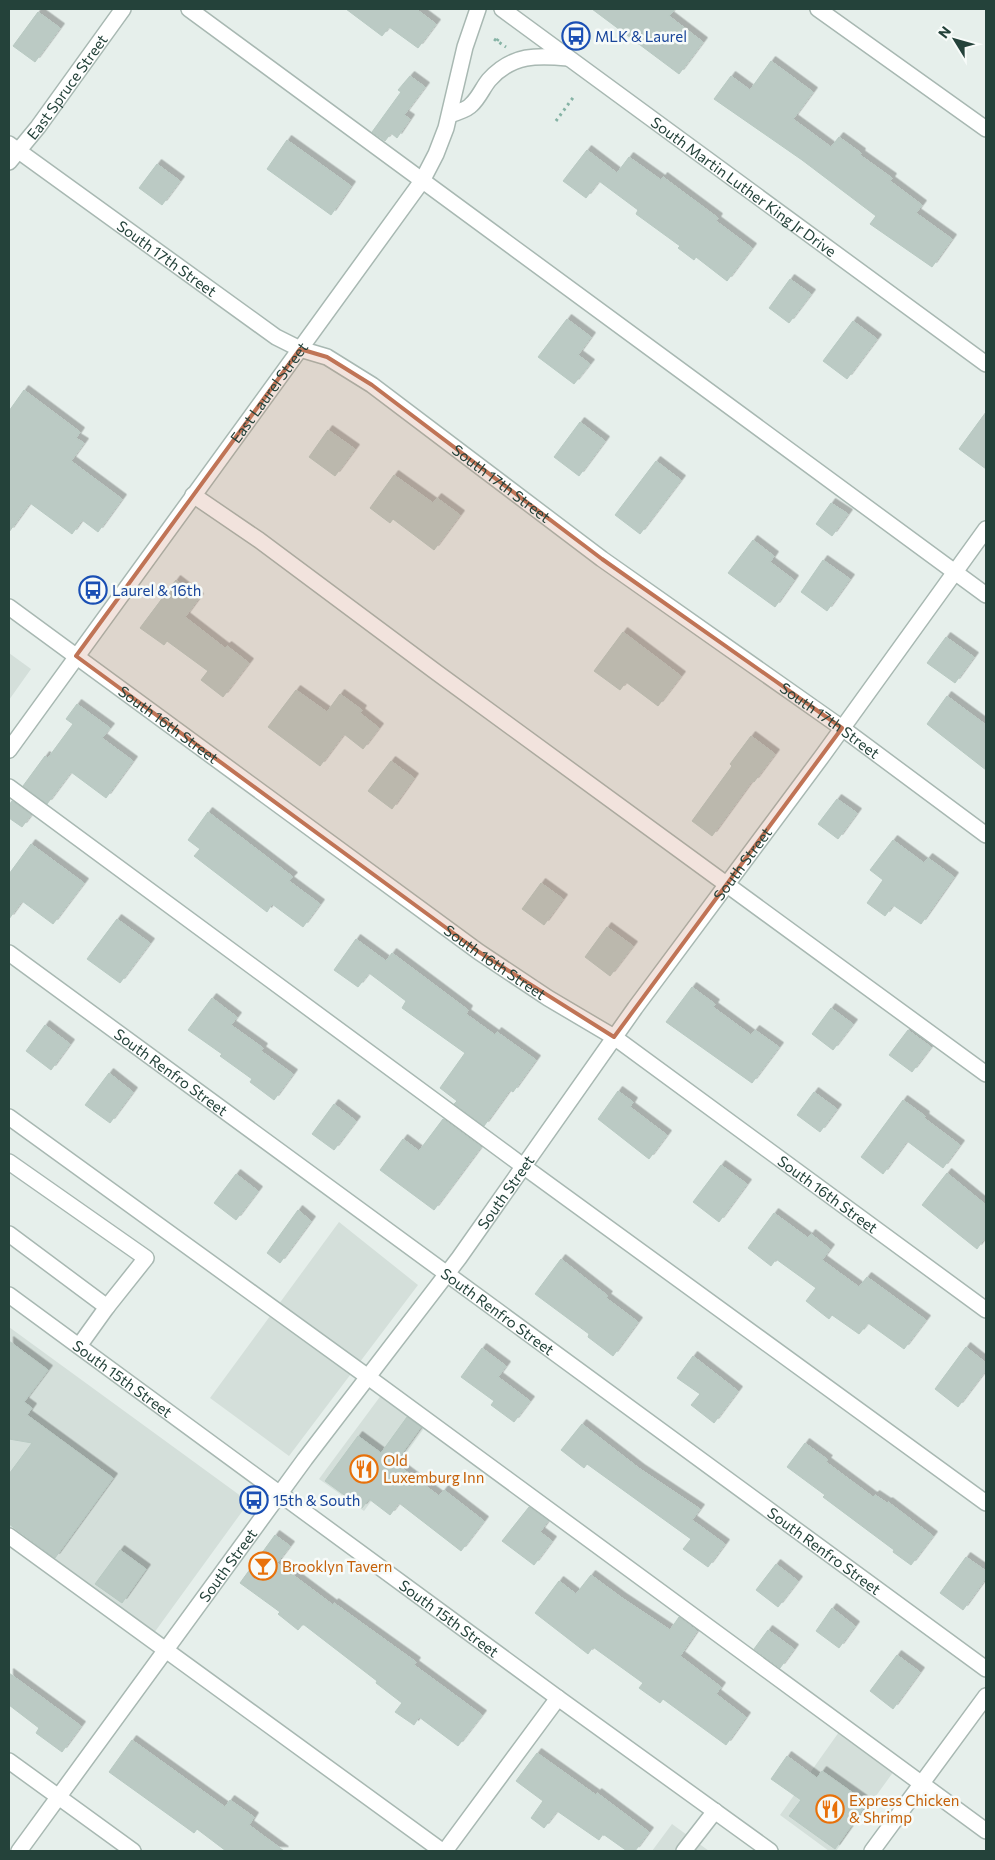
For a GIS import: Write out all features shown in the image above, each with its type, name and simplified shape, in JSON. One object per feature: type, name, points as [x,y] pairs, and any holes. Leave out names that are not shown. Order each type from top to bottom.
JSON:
[{"type":"street","name":"East Spruce Street","points":[[12,153],[38,128],[123,9]]},
{"type":"street","points":[[189,9],[986,594]]},
{"type":"street","name":"East Laurel Street","points":[[9,750],[422,181],[436,154],[450,115],[465,47],[478,9]]},
{"type":"street","name":"South Martin Luther King Jr Drive","points":[[502,9],[986,364]]},
{"type":"street","points":[[818,9],[986,129]]},
{"type":"street","points":[[450,115],[470,106],[489,80],[500,70],[516,61],[534,56],[568,58]]},
{"type":"street","name":"South 17th Street","points":[[12,153],[276,337],[300,349],[327,357],[372,385],[602,559],[842,728],[986,835]]},
{"type":"street","points":[[193,495],[259,540],[986,1074]]},
{"type":"street","name":"South Street","points":[[20,1851],[280,1493],[447,1274],[614,1037],[986,529]]},
{"type":"street","name":"South 16th Street","points":[[9,607],[479,952],[548,998],[614,1037],[986,1310]]},
{"type":"street","points":[[9,787],[523,1166],[986,1503]]},
{"type":"street","name":"South Renfro Street","points":[[9,953],[986,1669]]},
{"type":"street","points":[[9,1117],[368,1377],[986,1831]]},
{"type":"street","points":[[9,1162],[146,1258],[79,1346]]},
{"type":"street","points":[[9,1234],[107,1308]]},
{"type":"street","name":"South 15th Street","points":[[9,1295],[558,1698],[770,1851]]},
{"type":"street","points":[[9,1536],[443,1851],[558,1698]]},
{"type":"street","points":[[872,1851],[986,1696]]},
{"type":"street","points":[[9,1761],[132,1851]]},
{"type":"street","points":[[690,1849],[714,1811]]},
{"type":"path","points":[[497,41],[500,36]]},
{"type":"path","points":[[556,121],[574,95]]},
{"type":"highlighted area","points":[[300,349],[327,357],[372,385],[602,559],[842,728],[614,1037],[479,952],[76,656]]},
{"type":"shaded area","points":[[9,653],[31,669],[9,700]]},
{"type":"shaded area","points":[[339,1222],[418,1285],[289,1456],[210,1398]]},
{"type":"shaded area","points":[[9,1327],[249,1502],[146,1644],[9,1544]]},
{"type":"shaded area","points":[[382,1394],[425,1427],[364,1511],[319,1479]]},
{"type":"shaded area","points":[[839,1732],[894,1771],[836,1851],[829,1851],[780,1815]]},
{"type":"shaded area","points":[[672,1824],[709,1851],[652,1851]]},
{"type":"building","points":[[346,9],[416,9],[436,24],[418,48],[389,27],[382,36]]},
{"type":"building","points":[[592,9],[675,9],[669,16],[703,42],[679,74]]},
{"type":"building","points":[[38,12],[60,28],[35,62],[13,46]]},
{"type":"building","points":[[771,61],[813,92],[793,119],[831,147],[839,137],[861,153],[860,155],[892,178],[890,181],[922,205],[916,213],[952,239],[932,267],[870,224],[876,216],[802,160],[714,99],[731,76],[750,90]]},
{"type":"building","points":[[410,76],[425,87],[404,115],[410,119],[397,138],[391,133],[385,141],[372,132],[401,92],[398,90]]},
{"type":"building","points":[[287,140],[351,186],[331,215],[267,169]]},
{"type":"building","points":[[587,150],[617,173],[629,157],[661,180],[663,177],[718,218],[716,221],[752,248],[727,281],[696,257],[694,260],[678,248],[680,246],[636,214],[638,210],[599,181],[586,198],[563,181]]},
{"type":"building","points":[[157,164],[180,181],[162,205],[139,188]]},
{"type":"building","points":[[790,279],[811,294],[789,323],[769,308]]},
{"type":"building","points":[[567,319],[591,337],[578,355],[590,364],[574,384],[538,357]]},
{"type":"building","points":[[853,321],[877,339],[847,379],[823,361]]},
{"type":"building","points":[[24,390],[80,432],[76,438],[84,443],[71,461],[122,499],[98,532],[82,520],[72,534],[30,503],[9,532],[9,411]]},
{"type":"building","points":[[986,412],[986,469],[959,449]]},
{"type":"building","points":[[580,422],[605,441],[579,476],[554,457]]},
{"type":"building","points":[[328,430],[355,449],[335,476],[309,457]]},
{"type":"building","points":[[656,461],[681,480],[640,534],[615,515]]},
{"type":"building","points":[[394,475],[433,503],[437,498],[460,515],[434,550],[393,519],[390,523],[370,508]]},
{"type":"building","points":[[831,503],[848,514],[832,536],[816,524]]},
{"type":"building","points":[[753,540],[774,556],[770,562],[794,580],[775,607],[728,573]]},
{"type":"building","points":[[823,560],[850,579],[827,611],[801,592]]},
{"type":"building","points":[[176,580],[199,598],[185,617],[225,648],[227,646],[249,663],[223,697],[201,680],[208,671],[167,641],[164,645],[140,628]]},
{"type":"building","points":[[623,632],[681,676],[658,706],[626,682],[620,690],[594,671]]},
{"type":"building","points":[[946,637],[974,657],[955,683],[927,663]]},
{"type":"building","points":[[296,690],[327,712],[340,694],[362,710],[360,713],[379,728],[363,749],[344,734],[320,766],[268,727]]},
{"type":"building","points":[[947,696],[986,725],[986,770],[927,724]]},
{"type":"building","points":[[77,704],[110,728],[102,738],[133,761],[106,798],[71,772],[47,804],[23,786],[45,756],[48,758],[73,724],[66,719]]},
{"type":"building","points":[[751,736],[775,754],[754,782],[752,781],[712,836],[692,821]]},
{"type":"building","points":[[391,761],[414,778],[392,809],[368,791]]},
{"type":"building","points":[[837,799],[857,813],[838,839],[818,824]]},
{"type":"building","points":[[12,801],[31,815],[22,827],[9,818],[9,805]]},
{"type":"building","points":[[208,812],[293,877],[289,881],[320,904],[303,927],[272,904],[267,912],[194,856],[200,849],[188,840]]},
{"type":"building","points":[[893,840],[924,863],[928,858],[954,877],[921,924],[893,905],[885,916],[867,903],[883,880],[870,870]]},
{"type":"building","points":[[31,844],[84,883],[53,924],[22,901],[9,919],[9,874]]},
{"type":"building","points":[[541,883],[563,899],[544,925],[522,909]]},
{"type":"building","points":[[117,919],[150,943],[120,983],[87,959]]},
{"type":"building","points":[[607,927],[633,946],[610,976],[585,957]]},
{"type":"building","points":[[356,939],[386,961],[392,953],[468,1010],[466,1014],[495,1035],[497,1032],[536,1060],[513,1092],[510,1090],[484,1126],[454,1104],[457,1101],[440,1088],[465,1053],[402,1008],[406,1001],[369,973],[358,987],[334,970]]},
{"type":"building","points":[[692,987],[715,1004],[713,1007],[751,1035],[755,1030],[779,1047],[752,1083],[666,1022]]},
{"type":"building","points":[[212,998],[237,1017],[231,1025],[263,1048],[261,1051],[293,1074],[274,1100],[250,1082],[252,1079],[220,1056],[222,1054],[188,1030]]},
{"type":"building","points":[[831,1008],[853,1024],[833,1050],[812,1034]]},
{"type":"building","points":[[45,1025],[70,1044],[51,1070],[26,1051]]},
{"type":"building","points":[[908,1030],[931,1047],[912,1072],[889,1055]]},
{"type":"building","points":[[109,1073],[133,1092],[110,1123],[85,1105]]},
{"type":"building","points":[[618,1091],[633,1102],[630,1107],[667,1135],[649,1159],[598,1119]]},
{"type":"building","points":[[814,1092],[837,1109],[820,1132],[797,1115]]},
{"type":"building","points":[[903,1100],[960,1145],[943,1168],[907,1141],[883,1174],[861,1157]]},
{"type":"building","points":[[334,1104],[356,1121],[334,1150],[312,1134]]},
{"type":"building","points":[[443,1119],[481,1147],[434,1210],[380,1170],[403,1139],[419,1151]]},
{"type":"building","points":[[721,1165],[747,1184],[719,1222],[693,1202]]},
{"type":"building","points":[[947,1173],[986,1205],[986,1236],[977,1249],[922,1205]]},
{"type":"building","points":[[236,1174],[258,1191],[236,1220],[214,1203]]},
{"type":"building","points":[[298,1210],[311,1221],[280,1263],[267,1253]]},
{"type":"building","points":[[774,1213],[808,1238],[811,1234],[830,1249],[822,1260],[859,1287],[867,1277],[926,1320],[904,1349],[868,1323],[859,1334],[832,1315],[829,1319],[806,1301],[816,1288],[776,1259],[771,1266],[748,1248]]},
{"type":"building","points":[[561,1259],[608,1296],[606,1298],[638,1322],[613,1356],[588,1337],[589,1334],[535,1294]]},
{"type":"building","points":[[9,1341],[48,1370],[24,1402],[32,1408],[27,1415],[113,1478],[55,1558],[9,1524],[9,1474],[32,1443],[9,1439]]},
{"type":"building","points":[[966,1347],[986,1363],[986,1370],[958,1407],[935,1389]]},
{"type":"building","points":[[482,1348],[506,1366],[498,1377],[530,1401],[514,1422],[491,1405],[494,1401],[461,1377]]},
{"type":"building","points":[[693,1356],[738,1391],[714,1423],[691,1405],[700,1394],[677,1378]]},
{"type":"building","points":[[407,1417],[421,1427],[395,1463],[439,1496],[444,1490],[484,1521],[461,1551],[399,1503],[390,1515],[369,1499],[362,1508],[325,1481],[358,1436],[381,1453]]},
{"type":"building","points":[[582,1424],[640,1469],[700,1509],[692,1520],[725,1544],[708,1567],[683,1549],[691,1539],[587,1464],[584,1468],[561,1450]]},
{"type":"building","points":[[805,1443],[828,1460],[826,1462],[873,1497],[875,1495],[888,1502],[933,1536],[911,1565],[823,1497],[825,1495],[787,1467]]},
{"type":"building","points":[[529,1507],[548,1521],[540,1532],[552,1541],[534,1565],[502,1541]]},
{"type":"building","points":[[275,1535],[290,1546],[277,1563],[333,1605],[334,1603],[416,1662],[414,1665],[482,1715],[458,1746],[419,1717],[414,1725],[395,1712],[402,1703],[376,1683],[377,1681],[303,1624],[298,1630],[278,1614],[280,1612],[240,1583]]},
{"type":"building","points":[[120,1550],[146,1569],[122,1603],[95,1584]]},
{"type":"building","points":[[966,1557],[986,1571],[986,1578],[963,1610],[940,1593]]},
{"type":"building","points":[[776,1564],[798,1581],[778,1607],[756,1590]]},
{"type":"building","points":[[591,1575],[670,1630],[679,1617],[697,1631],[680,1656],[721,1687],[716,1694],[746,1717],[726,1745],[663,1699],[660,1703],[639,1688],[643,1683],[593,1647],[588,1654],[535,1613],[559,1581],[576,1594]]},
{"type":"building","points":[[832,1608],[855,1626],[839,1648],[816,1631]]},
{"type":"building","points":[[768,1630],[794,1649],[780,1668],[754,1649]]},
{"type":"building","points":[[897,1655],[920,1672],[893,1709],[870,1691]]},
{"type":"building","points":[[9,1673],[81,1726],[62,1752],[36,1733],[39,1728],[9,1705]]},
{"type":"building","points":[[132,1740],[225,1807],[230,1800],[254,1817],[249,1825],[284,1851],[226,1851],[197,1829],[194,1833],[109,1772]]},
{"type":"building","points":[[537,1753],[596,1795],[597,1793],[649,1832],[635,1851],[627,1851],[603,1834],[599,1840],[557,1811],[544,1828],[531,1818],[543,1801],[516,1781]]},
{"type":"building","points":[[787,1756],[817,1778],[822,1771],[867,1803],[835,1849],[789,1816],[801,1800],[771,1779]]},
{"type":"place","name":"MLK & Laurel","points":[[576,36]]},
{"type":"place","name":"Laurel & 16th","points":[[93,590]]},
{"type":"place","name":"Old Luxemburg Inn","points":[[364,1469]]},
{"type":"place","name":"15th & South","points":[[254,1500]]},
{"type":"place","name":"Brooklyn Tavern","points":[[263,1566]]},
{"type":"place","name":"Express Chicken & Shrimp","points":[[830,1809]]}]
